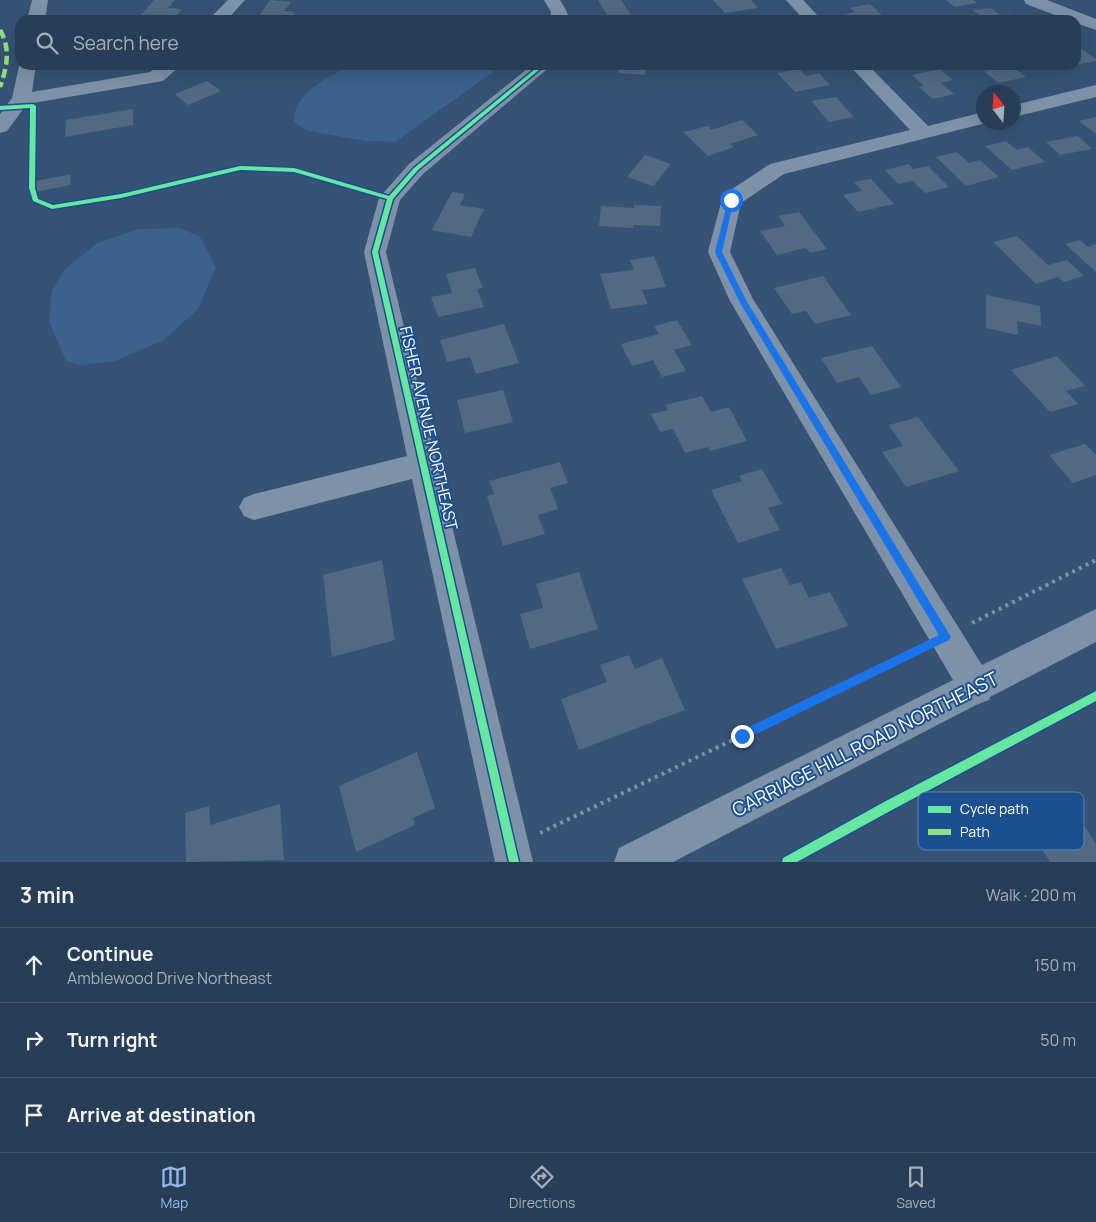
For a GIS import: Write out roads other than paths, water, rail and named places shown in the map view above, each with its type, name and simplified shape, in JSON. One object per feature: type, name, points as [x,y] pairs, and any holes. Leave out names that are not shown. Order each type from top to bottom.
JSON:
[{"type":"street","points":[[37,15],[40,0]]},
{"type":"street","points":[[222,15],[237,0]]},
{"type":"street","points":[[552,0],[559,15]]},
{"type":"street","points":[[794,0],[808,15]]},
{"type":"street","points":[[1032,0],[1070,15]]},
{"type":"street","points":[[1081,19],[1096,25]]},
{"type":"street","points":[[0,127],[19,102],[27,70]]},
{"type":"street","points":[[19,102],[149,79],[156,77],[165,70]]},
{"type":"street","name":"FISHER AVENUE NORTHEAST","points":[[513,855],[375,252],[390,198],[416,169],[537,70]]},
{"type":"street","points":[[863,70],[923,132]]},
{"type":"street","points":[[1021,108],[1096,91]]},
{"type":"street","points":[[976,120],[777,169],[731,200],[719,252],[742,301],[976,688]]},
{"type":"street","points":[[254,507],[423,464]]},
{"type":"street","name":"CARRIAGE HILL ROAD NORTHEAST","points":[[633,862],[1096,626]]},
{"type":"water","points":[[341,70],[496,70],[395,142],[366,141],[308,131],[293,122],[299,102],[322,81]]},
{"type":"water","points":[[180,228],[200,237],[216,267],[198,309],[164,340],[115,361],[79,365],[66,361],[49,321],[52,290],[65,269],[97,243],[139,229]]}]
